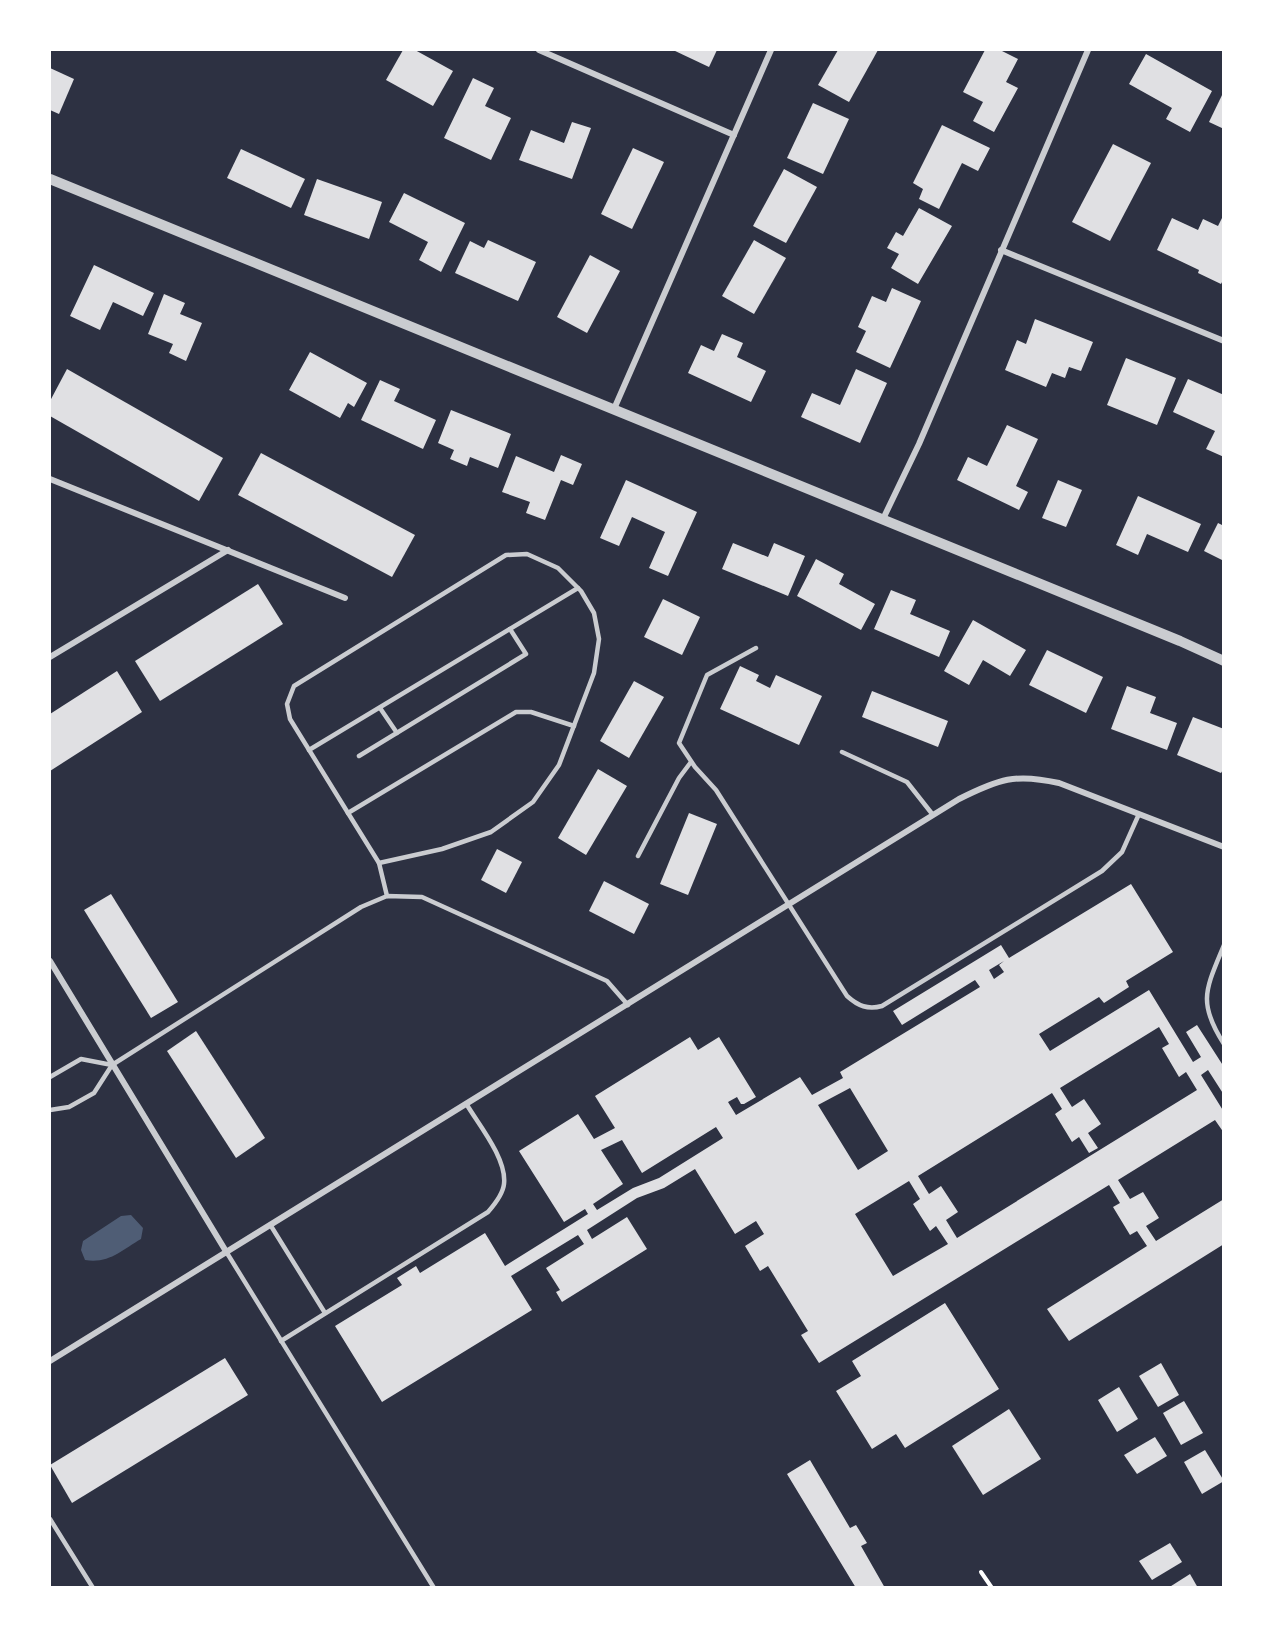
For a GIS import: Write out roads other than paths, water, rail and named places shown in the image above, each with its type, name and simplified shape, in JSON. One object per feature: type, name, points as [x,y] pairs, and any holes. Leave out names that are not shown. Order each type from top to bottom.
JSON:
[{"type":"street","points":[[539,50],[734,135]]},
{"type":"street","points":[[614,409],[771,50]]},
{"type":"street","points":[[883,519],[919,444],[1088,50]]},
{"type":"street","points":[[50,179],[883,519],[1224,661]]},
{"type":"street","points":[[1001,250],[1224,341]]},
{"type":"street","points":[[50,479],[345,598]]},
{"type":"street","points":[[50,657],[228,550]]},
{"type":"street","points":[[50,1362],[933,815],[985,786],[1011,779],[1033,777],[1059,783],[1224,847]]},
{"type":"street","points":[[50,961],[227,1253]]},
{"type":"lane","points":[[379,863],[442,849],[491,832],[533,802],[559,765],[594,673],[599,639],[594,613],[578,588],[558,568],[527,554],[506,555],[294,686],[287,704],[290,719],[379,863],[387,896]]},
{"type":"lane","points":[[309,750],[578,588]]},
{"type":"lane","points":[[360,756],[526,654],[510,629]]},
{"type":"lane","points":[[756,648],[707,675],[679,743],[691,762],[716,790],[848,996],[855,1003],[866,1008],[874,1009],[882,1006],[1102,871],[1122,852],[1139,814]]},
{"type":"lane","points":[[380,708],[397,734]]},
{"type":"lane","points":[[348,813],[516,712],[539,714],[574,726]]},
{"type":"lane","points":[[842,752],[907,782],[933,815]]},
{"type":"lane","points":[[638,856],[679,778],[691,762]]},
{"type":"lane","points":[[50,1110],[69,1107],[94,1093],[112,1065],[361,907],[387,896],[422,897],[607,981],[628,1005]]},
{"type":"lane","points":[[1224,945],[1209,981],[1206,1003],[1213,1028],[1224,1044]]},
{"type":"lane","points":[[50,1077],[81,1059],[112,1065]]},
{"type":"lane","points":[[281,1341],[488,1212],[498,1199],[504,1184],[502,1167],[466,1105]]},
{"type":"lane","points":[[271,1226],[325,1313]]},
{"type":"lane","points":[[227,1253],[434,1587]]},
{"type":"lane","points":[[50,1518],[93,1587]]},
{"type":"water","points":[[131,1215],[143,1228],[141,1239],[108,1258],[85,1260],[81,1250],[83,1241],[121,1216]]}]
